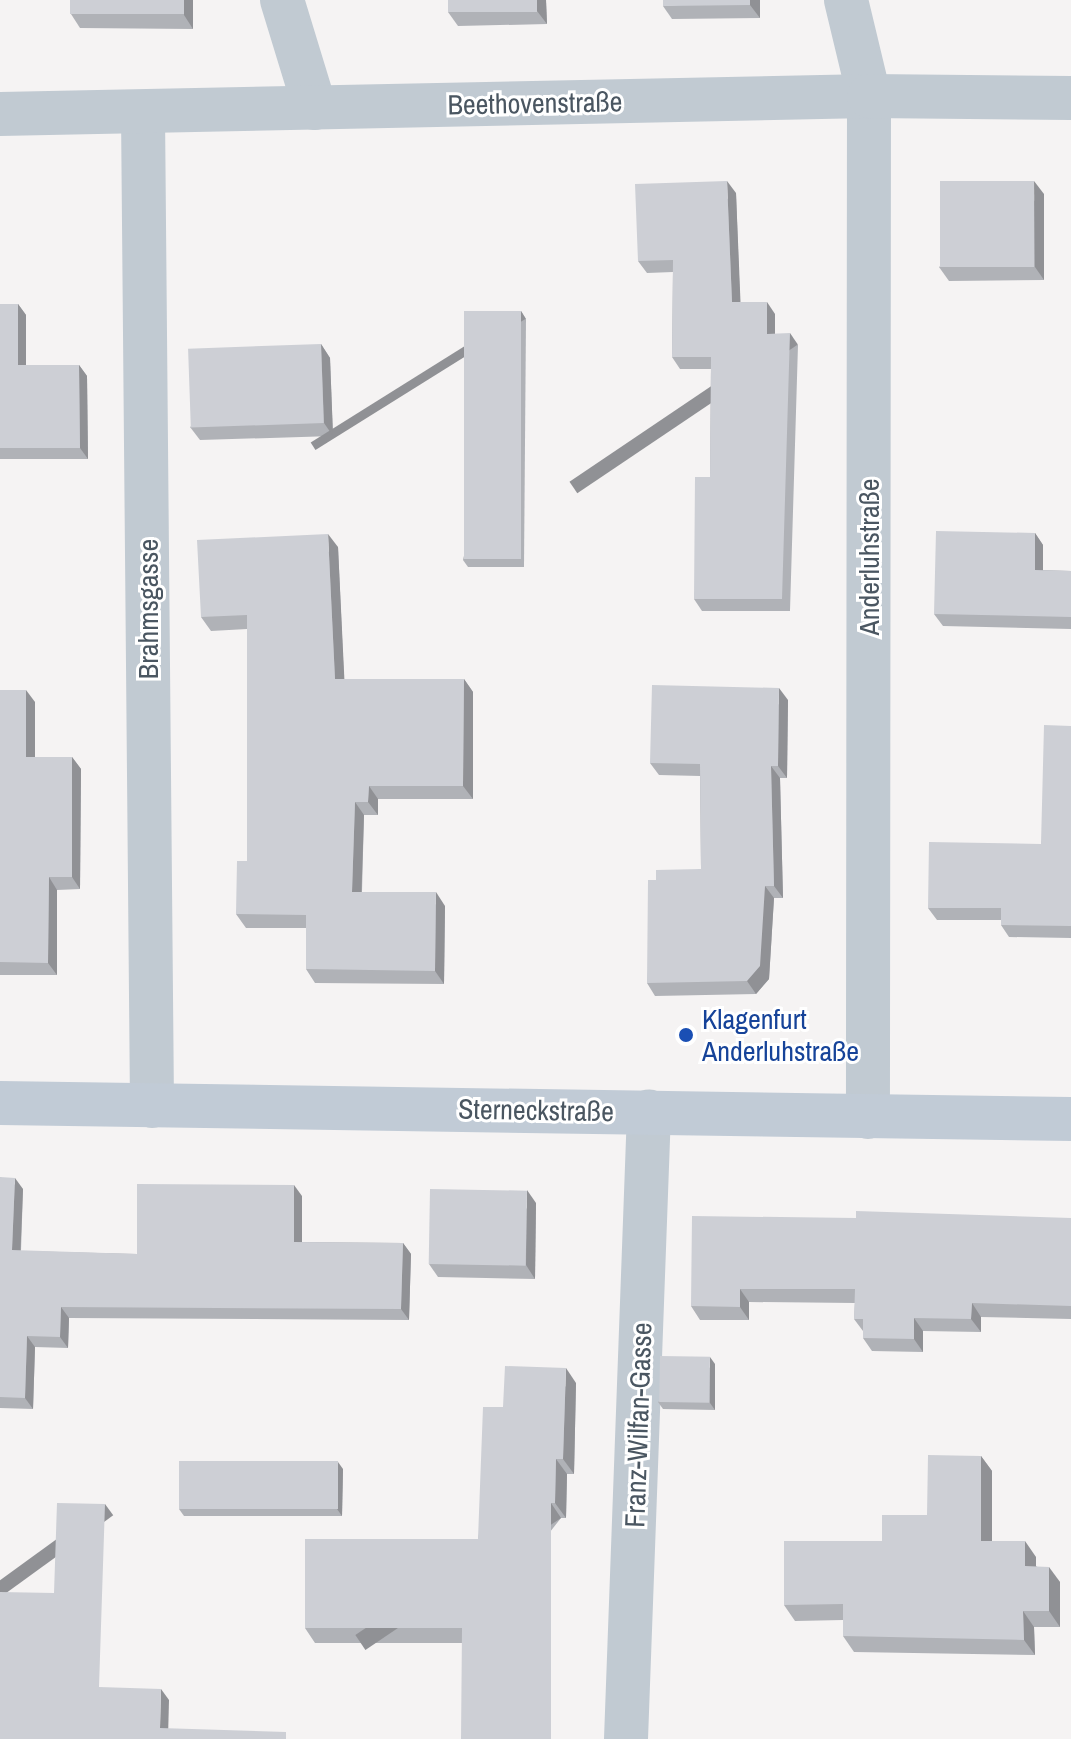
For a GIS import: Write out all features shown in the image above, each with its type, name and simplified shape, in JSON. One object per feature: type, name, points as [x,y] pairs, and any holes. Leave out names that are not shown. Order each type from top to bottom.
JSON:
[{"type":"street","points":[[282,0],[315,108]]},
{"type":"street","name":"Anderluhstraße","points":[[846,0],[869,96],[868,1117]]},
{"type":"street","name":"Beethovenstraße","points":[[0,114],[869,96],[1071,98]]},
{"type":"street","name":"Brahmsgasse","points":[[143,113],[152,1106]]},
{"type":"street","name":"Sterneckstraße","points":[[0,1103],[1071,1119]]},
{"type":"street","name":"Franz-Wilfan-Gasse","points":[[626,1739],[649,1111]]},
{"type":"building","points":[[70,0],[184,0],[184,14],[70,14]]},
{"type":"building","points":[[448,0],[537,0],[537,12],[448,12]]},
{"type":"building","points":[[663,0],[750,0],[750,5],[663,6]]},
{"type":"building","points":[[727,181],[732,302],[767,302],[767,334],[790,333],[782,599],[694,599],[695,477],[710,477],[711,357],[672,357],[673,260],[638,261],[635,184]]},
{"type":"building","points":[[940,181],[1034,181],[1034,267],[940,267]]},
{"type":"building","points":[[0,304],[18,304],[18,365],[79,365],[80,448],[0,448]]},
{"type":"building","points":[[464,311],[521,311],[521,559],[464,559]]},
{"type":"building","points":[[321,344],[324,423],[191,428],[188,349]]},
{"type":"building","points":[[936,531],[1035,533],[1035,570],[1071,571],[1071,617],[934,614]]},
{"type":"building","points":[[328,534],[335,679],[464,679],[463,786],[369,786],[368,802],[355,802],[352,892],[436,892],[435,971],[306,969],[306,915],[236,914],[237,861],[247,861],[247,615],[201,617],[197,540]]},
{"type":"building","points":[[652,685],[779,688],[778,766],[771,766],[774,886],[765,886],[760,966],[747,981],[647,983],[648,880],[656,880],[656,870],[701,869],[700,764],[650,763]]},
{"type":"building","points":[[0,690],[26,690],[26,757],[72,757],[72,877],[49,877],[48,963],[0,962]]},
{"type":"building","points":[[1044,725],[1071,726],[1071,926],[1001,925],[1001,908],[928,908],[929,842],[1041,844]]},
{"type":"building","points":[[0,1177],[15,1178],[12,1250],[137,1254],[137,1184],[294,1185],[294,1242],[403,1243],[401,1309],[61,1307],[60,1337],[27,1336],[25,1398],[0,1397]]},
{"type":"building","points":[[430,1189],[527,1191],[526,1266],[429,1264]]},
{"type":"building","points":[[856,1211],[1071,1218],[1071,1306],[972,1303],[971,1319],[914,1318],[914,1339],[863,1338],[863,1319],[854,1319],[855,1289],[740,1289],[740,1307],[691,1306],[692,1216],[856,1218]]},
{"type":"building","points":[[660,1356],[710,1357],[709,1403],[659,1402]]},
{"type":"building","points":[[505,1366],[566,1368],[563,1459],[556,1459],[555,1503],[551,1503],[551,1739],[461,1739],[462,1628],[305,1628],[305,1539],[478,1539],[483,1407],[503,1407]]},
{"type":"building","points":[[928,1455],[981,1456],[981,1541],[1025,1541],[1025,1566],[1049,1567],[1049,1611],[1023,1611],[1024,1640],[843,1636],[843,1604],[784,1605],[784,1541],[882,1541],[882,1515],[927,1515]]},
{"type":"building","points":[[179,1461],[338,1461],[338,1509],[179,1509]]},
{"type":"building","points":[[57,1503],[105,1504],[99,1687],[161,1689],[160,1728],[286,1732],[286,1739],[0,1739],[0,1592],[54,1593]]},
{"type":"place","name":"Klagenfurt Anderluhstraße","points":[[686,1035]]}]
